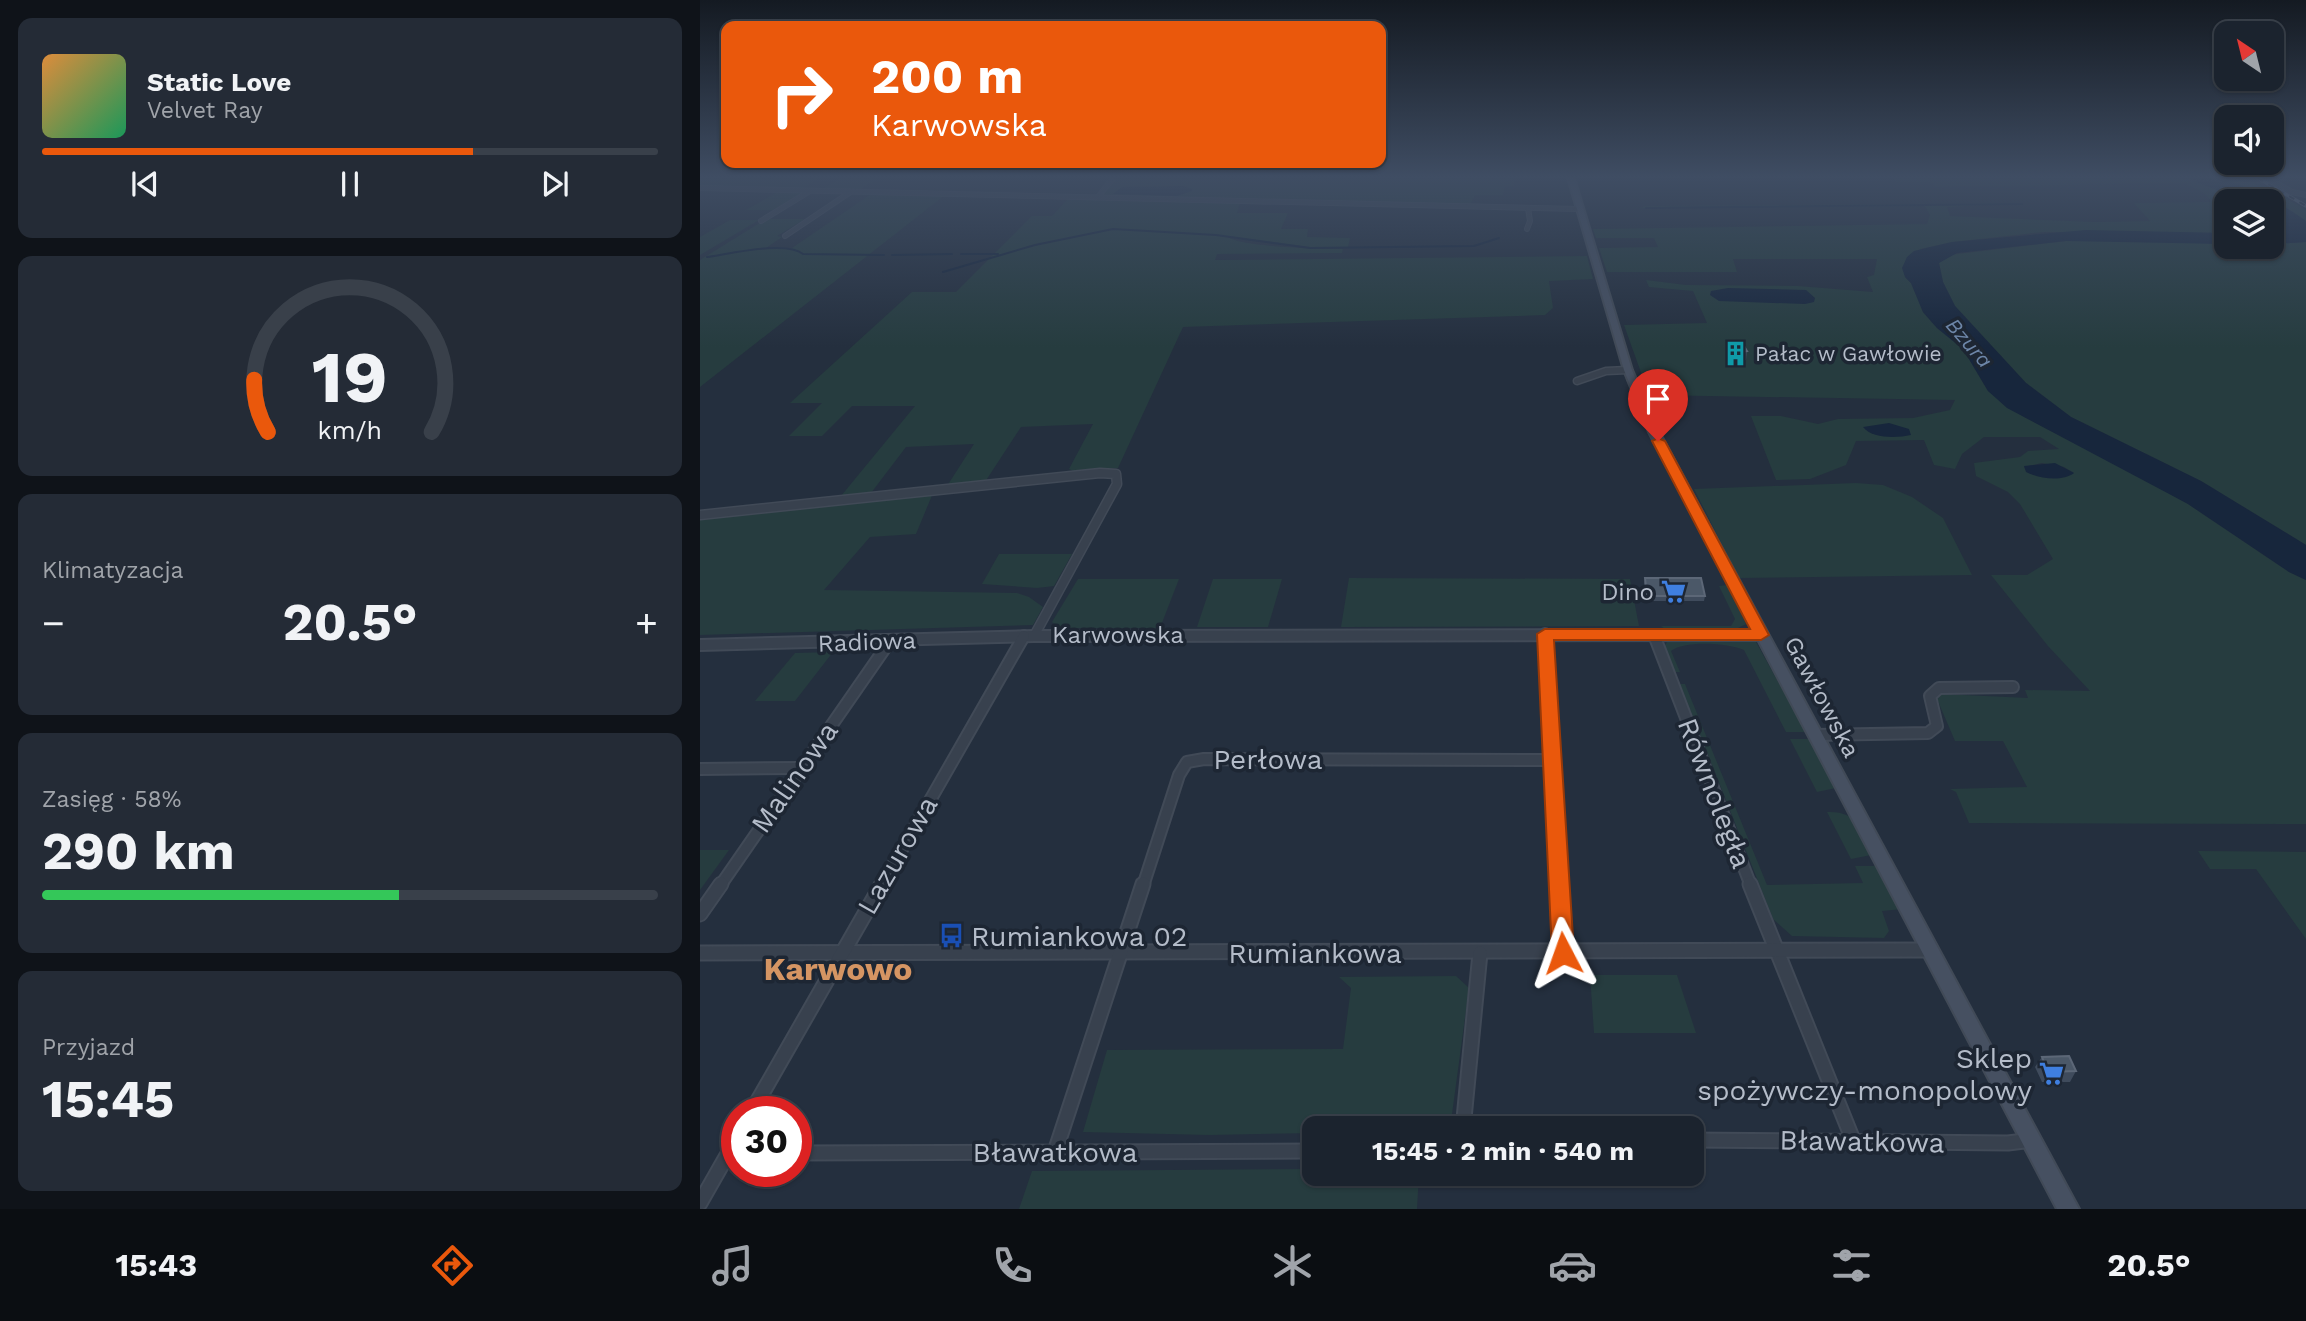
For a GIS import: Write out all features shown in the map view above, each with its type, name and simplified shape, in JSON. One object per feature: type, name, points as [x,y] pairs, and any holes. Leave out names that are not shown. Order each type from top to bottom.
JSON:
[{"type":"street","name":"Gawłowska","points":[[1587,234],[1628,370],[1654,432],[2068,1209]]},
{"type":"street","points":[[1577,381],[1606,371],[1628,370]]},
{"type":"street","name":"Karwowska","points":[[700,515],[1100,473],[1116,474],[1117,484],[1029,636]]},
{"type":"street","points":[[1545,634],[1563,953]]},
{"type":"street","name":"Równoległa","points":[[1654,635],[1776,952],[1853,1140]]},
{"type":"street","name":"Karwowska","points":[[1029,636],[1761,635]]},
{"type":"street","name":"Radiowa","points":[[700,645],[1029,636]]},
{"type":"street","name":"Lazurowa","points":[[760,1096],[841,952],[1029,636]]},
{"type":"street","name":"Malinowa","points":[[700,914],[890,640]]},
{"type":"street","points":[[1815,735],[1928,733],[1937,726],[1930,696],[1939,688],[2013,687]]},
{"type":"street","name":"Perłowa","points":[[1122,952],[1179,775],[1187,762],[1204,759],[1551,760]]},
{"type":"street","points":[[700,769],[799,768]]},
{"type":"street","name":"Rumiankowa","points":[[700,953],[1563,953],[1930,950]]},
{"type":"street","points":[[1055,1152],[1122,952]]},
{"type":"street","points":[[1464,1116],[1480,953]]},
{"type":"street","name":"Bławatkowa","points":[[1704,1140],[2008,1143],[2032,1140]]},
{"type":"street","name":"Bławatkowa","points":[[812,1153],[1302,1150]]},
{"type":"street","points":[[700,1203],[721,1171]]},
{"type":"green space","points":[[705,234],[735,234],[700,255],[700,237]]},
{"type":"green space","points":[[741,234],[780,234],[777,236],[782,237],[766,248],[792,248],[812,234],[895,234],[700,387],[700,260]]},
{"type":"green space","points":[[1014,234],[1307,234],[1307,237],[1350,238],[1348,247],[1309,247],[1226,236],[1262,245],[1343,249],[1342,253],[1217,254],[1215,260],[1587,256],[1593,279],[1549,281],[1553,308],[1545,315],[1183,327],[1118,468],[1075,472],[1069,469],[1093,424],[1021,427],[985,482],[947,486],[974,444],[906,447],[871,493],[841,496],[915,406],[852,406],[822,436],[789,436],[822,403],[790,403],[912,292],[956,292]]},
{"type":"green space","points":[[1595,234],[2021,234],[1953,242],[1920,249],[1905,277],[1911,283],[1923,312],[1937,328],[1963,349],[1988,391],[2024,417],[2188,504],[2289,572],[2306,580],[2306,824],[1969,823],[1956,792],[1950,789],[2027,787],[2003,741],[1955,741],[1937,699],[1942,694],[2028,698],[2025,690],[2090,691],[2048,646],[1991,575],[2027,575],[2053,559],[2020,504],[2008,492],[1976,476],[1974,463],[2020,457],[2028,451],[2059,449],[2040,437],[1984,437],[1962,454],[1955,469],[1934,465],[1924,440],[1856,441],[1846,465],[1810,479],[1776,480],[1751,416],[1781,416],[1818,424],[1838,419],[1913,418],[1950,410],[1955,400],[1649,395],[1624,325],[1707,323],[1693,291],[1649,287],[1646,280],[1686,285],[1798,286],[1873,292],[1867,277],[1874,275],[1877,259],[1733,259],[1737,272],[1607,272],[1599,248],[1658,247],[1654,238],[1596,238]],"holes":[[[2042,463],[2064,467],[2074,473],[2039,476],[2028,472],[2024,467]]]},
{"type":"green space","points":[[2066,241],[2214,244],[2214,259],[2284,259],[2284,243],[2306,242],[2306,545],[2201,481],[2071,417],[2026,383],[1955,306],[1943,282],[1939,263],[1949,255]]},
{"type":"green space","points":[[1856,483],[1883,485],[1912,497],[1943,518],[1972,575],[1739,578],[1694,489]]},
{"type":"green space","points":[[933,493],[916,534],[870,537],[824,590],[1017,593],[1029,597],[1043,607],[1033,625],[700,635],[700,517]]},
{"type":"green space","points":[[999,554],[1072,554],[1054,586],[1037,588],[982,584]]},
{"type":"green space","points":[[1349,578],[1630,579],[1639,626],[1341,627]]},
{"type":"green space","points":[[1078,579],[1179,579],[1160,628],[1059,628],[1052,622]]},
{"type":"green space","points":[[1213,579],[1282,579],[1268,627],[1197,627]]},
{"type":"green space","points":[[1727,585],[1746,624],[1734,630],[1667,631],[1661,626],[1731,626],[1735,619],[1719,586]]},
{"type":"green space","points":[[1667,642],[1756,642],[1806,732],[1786,732],[1744,650],[1707,644],[1686,645],[1671,651],[1680,672],[1675,672],[1664,647]]},
{"type":"green space","points":[[833,652],[795,701],[755,701],[795,653]]},
{"type":"green space","points":[[1680,684],[1685,684],[1767,885],[1863,883],[1855,866],[1878,866],[1902,909],[1882,911],[1889,931],[1884,938],[1792,936],[1773,919]]},
{"type":"green space","points":[[1790,739],[1810,739],[1836,788],[1817,792]]},
{"type":"green space","points":[[1827,812],[1846,815],[1852,819],[1861,830],[1871,855],[1851,859]]},
{"type":"green space","points":[[700,850],[729,850],[700,890]]},
{"type":"green space","points":[[2198,851],[2306,852],[2306,939],[2256,869],[2210,869]]},
{"type":"green space","points":[[1590,975],[1677,975],[1696,1033],[1594,1033]]},
{"type":"green space","points":[[1456,976],[1469,988],[1452,1116],[1302,1116],[1302,1133],[1209,1135],[1083,1132],[1107,1050],[1343,1049],[1351,988],[1339,977]]},
{"type":"green space","points":[[1302,1169],[1302,1186],[1418,1186],[1417,1209],[1019,1209],[1032,1171]]},
{"type":"water","name":"Bzura","points":[[2037,234],[2214,234],[2214,244],[2066,241],[1957,253],[1939,263],[1943,282],[1955,306],[2026,383],[2071,417],[2201,481],[2306,545],[2306,580],[2289,572],[2188,504],[2007,408],[1988,391],[1963,349],[1937,328],[1923,312],[1902,268],[1907,257],[1914,251],[1952,242]]},
{"type":"water","points":[[2284,234],[2306,234],[2306,242],[2284,243]]},
{"type":"water","points":[[1728,288],[1806,290],[1815,298],[1814,302],[1805,304],[1719,301],[1710,295],[1711,291]]},
{"type":"water","points":[[1889,423],[1909,429],[1911,435],[1878,436],[1863,427]]},
{"type":"water","points":[[2055,463],[2074,473],[2063,478],[2044,478],[2026,472],[2024,466]]},
{"type":"building","points":[[1728,341],[1741,341],[1747,351],[1733,352]]},
{"type":"building","name":"Dino","points":[[1645,578],[1701,578],[1705,596],[1647,596]]},
{"type":"building","points":[[2069,1056],[2076,1071],[2048,1072],[2042,1057]]},
{"type":"waterway","points":[[943,272],[1035,245],[1087,234]]},
{"type":"waterway","points":[[1206,234],[1310,248],[1474,246],[1499,238]]},
{"type":"waterway","points":[[707,257],[771,248],[795,250],[803,254],[884,255]]},
{"type":"waterway","points":[[892,255],[952,254]]},
{"type":"waterway","points":[[961,254],[998,254]]},
{"type":"place","name":"Pałac w Gawłowie","points":[[1735,354]]},
{"type":"place","name":"Dino","points":[[1674,592]]},
{"type":"place","name":"Rumiankowa 02","points":[[951,936]]},
{"type":"place","name":"Sklep spożywczy-monopolowy","points":[[2052,1074]]},
{"type":"district","name":"Karwowo","points":[[838,969]]},
{"type":"route","points":[[1563,953],[1545,634],[1761,635],[1658,441]]}]
